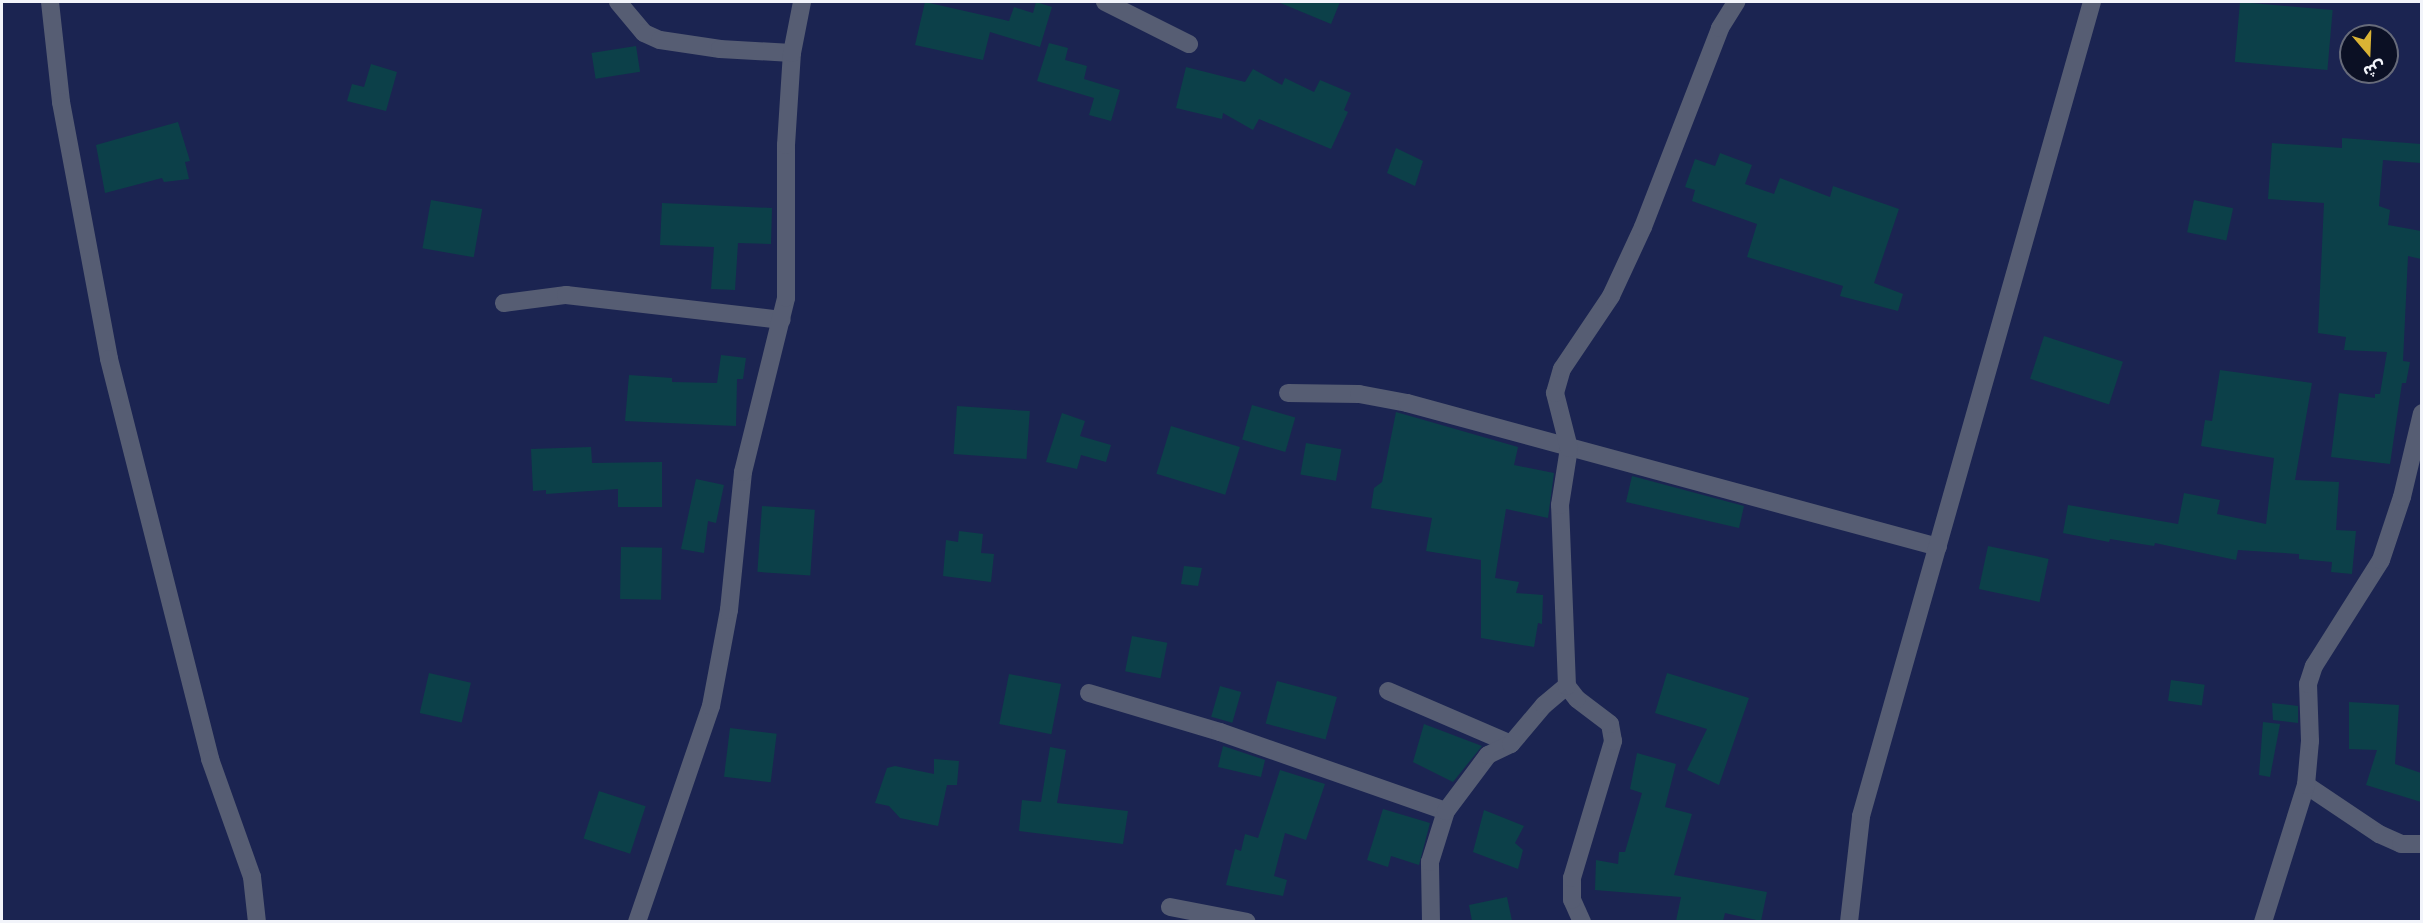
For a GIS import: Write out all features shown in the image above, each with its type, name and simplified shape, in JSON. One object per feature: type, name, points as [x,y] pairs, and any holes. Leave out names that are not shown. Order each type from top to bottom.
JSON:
[{"type":"street","points":[[50,2],[61,102],[109,359],[210,759],[252,877],[257,921]]},
{"type":"street","points":[[618,2],[644,33],[660,40],[720,49],[792,53]]},
{"type":"street","points":[[637,921],[711,706],[729,610],[743,472],[786,298],[786,145],[792,53],[802,2]]},
{"type":"street","points":[[1105,2],[1189,45]]},
{"type":"street","points":[[1582,921],[1572,900],[1572,878],[1613,741],[1610,724],[1567,686],[1560,505],[1569,448],[1556,393],[1562,369],[1611,296],[1643,227],[1720,28],[1736,2]]},
{"type":"street","points":[[1850,921],[1861,816],[2092,2]]},
{"type":"street","points":[[504,303],[566,296],[782,320]]},
{"type":"street","points":[[1288,393],[1359,394],[1407,403],[1938,547]]},
{"type":"street","points":[[2263,921],[2306,785],[2310,741],[2308,684],[2314,666],[2381,560],[2402,497],[2421,413]]},
{"type":"street","points":[[1431,921],[1430,862],[1446,811],[1488,755],[1511,744],[1544,705],[1567,686]]},
{"type":"street","points":[[1388,692],[1511,744]]},
{"type":"street","points":[[1089,693],[1220,732],[1446,811]]},
{"type":"street","points":[[2306,785],[2379,834],[2402,844],[2421,844]]},
{"type":"street","points":[[1170,907],[1247,921]]},
{"type":"building","points":[[925,2],[1009,21],[1014,7],[1033,13],[1036,2],[1052,7],[1040,47],[990,32],[983,60],[915,45]]},
{"type":"building","points":[[1278,2],[1340,2],[1331,24]]},
{"type":"building","points":[[2240,2],[2333,10],[2327,70],[2235,62]]},
{"type":"building","points":[[1049,43],[1068,48],[1065,60],[1087,66],[1084,79],[1120,90],[1111,121],[1089,115],[1094,98],[1037,81]]},
{"type":"building","points":[[636,46],[640,72],[596,79],[592,53]]},
{"type":"building","points":[[371,64],[397,72],[386,111],[347,101],[352,84],[364,87]]},
{"type":"building","points":[[1186,67],[1245,82],[1253,69],[1282,85],[1285,78],[1314,92],[1320,80],[1351,93],[1344,110],[1348,112],[1331,149],[1259,119],[1253,130],[1223,113],[1222,119],[1176,108]]},
{"type":"building","points":[[178,122],[190,161],[185,162],[189,179],[164,182],[162,178],[105,193],[96,145]]},
{"type":"building","points":[[2342,138],[2421,144],[2421,163],[2383,160],[2379,206],[2390,210],[2388,225],[2421,231],[2421,259],[2408,256],[2403,361],[2410,362],[2406,383],[2402,383],[2390,464],[2331,457],[2339,393],[2375,398],[2375,394],[2380,394],[2387,352],[2344,350],[2346,337],[2318,333],[2324,203],[2268,199],[2272,143],[2342,148]]},
{"type":"building","points":[[1396,148],[1423,161],[1415,186],[1387,173]]},
{"type":"building","points":[[1720,153],[1752,165],[1745,184],[1774,194],[1780,178],[1830,197],[1833,186],[1899,209],[1874,283],[1903,294],[1898,311],[1840,296],[1843,286],[1747,257],[1757,224],[1692,201],[1695,190],[1685,187],[1695,159],[1715,166]]},
{"type":"building","points":[[431,200],[482,209],[474,257],[422,248]]},
{"type":"building","points":[[2194,200],[2233,208],[2226,241],[2187,232]]},
{"type":"building","points":[[662,203],[772,208],[771,244],[738,243],[735,290],[711,289],[714,247],[660,245]]},
{"type":"building","points":[[2044,336],[2123,362],[2109,404],[2030,379]]},
{"type":"building","points":[[721,355],[746,358],[743,379],[737,379],[736,426],[625,421],[629,375],[672,378],[672,382],[717,383]]},
{"type":"building","points":[[2220,370],[2312,383],[2295,480],[2339,482],[2336,530],[2356,531],[2352,574],[2331,572],[2332,562],[2299,559],[2299,554],[2238,550],[2236,560],[2155,543],[2154,546],[2110,539],[2109,542],[2063,533],[2068,505],[2178,524],[2184,493],[2220,500],[2217,514],[2266,524],[2274,458],[2201,446],[2205,420],[2212,421]]},
{"type":"building","points":[[1252,405],[1295,417],[1285,452],[1242,440]]},
{"type":"building","points":[[957,406],[1030,411],[1026,459],[954,454]]},
{"type":"building","points":[[1396,412],[1518,447],[1514,465],[1554,473],[1548,518],[1506,509],[1495,578],[1519,582],[1516,593],[1543,595],[1542,624],[1538,623],[1534,647],[1481,638],[1481,560],[1426,551],[1432,518],[1371,508],[1374,488],[1382,482]]},
{"type":"building","points":[[1062,413],[1085,421],[1080,436],[1111,445],[1106,462],[1081,455],[1077,469],[1046,462]]},
{"type":"building","points":[[1171,426],[1240,447],[1225,495],[1156,474]]},
{"type":"building","points":[[1306,443],[1341,449],[1336,481],[1300,475]]},
{"type":"building","points":[[591,447],[592,463],[662,462],[662,507],[618,507],[618,489],[546,494],[546,490],[533,491],[531,449]]},
{"type":"building","points":[[1632,476],[1744,506],[1739,528],[1626,502]]},
{"type":"building","points":[[696,479],[724,485],[716,523],[708,521],[704,553],[681,549]]},
{"type":"building","points":[[762,506],[815,510],[810,576],[757,572]]},
{"type":"building","points":[[959,531],[983,534],[981,553],[994,554],[991,582],[943,576],[946,540],[958,542]]},
{"type":"building","points":[[1988,546],[2049,559],[2039,602],[1979,589]]},
{"type":"building","points":[[621,547],[662,548],[661,600],[620,599]]},
{"type":"building","points":[[1184,566],[1202,568],[1198,586],[1181,584]]},
{"type":"building","points":[[1132,636],[1167,643],[1160,678],[1125,671]]},
{"type":"building","points":[[429,673],[471,683],[462,723],[420,713]]},
{"type":"building","points":[[1667,673],[1749,698],[1719,785],[1687,770],[1707,729],[1655,713]]},
{"type":"building","points":[[1009,674],[1061,684],[1051,734],[999,724]]},
{"type":"building","points":[[2171,680],[2205,685],[2202,706],[2168,701]]},
{"type":"building","points":[[1277,681],[1337,697],[1325,740],[1266,724]]},
{"type":"building","points":[[1220,686],[1241,692],[1232,723],[1211,717]]},
{"type":"building","points":[[2349,702],[2399,705],[2395,764],[2421,773],[2421,802],[2366,785],[2377,750],[2349,749]]},
{"type":"building","points":[[2272,703],[2298,706],[2298,723],[2273,720]]},
{"type":"building","points":[[2263,722],[2280,724],[2270,777],[2259,775]]},
{"type":"building","points":[[1424,724],[1482,746],[1453,782],[1413,762]]},
{"type":"building","points":[[730,728],[777,734],[771,782],[724,777]]},
{"type":"building","points":[[1223,746],[1265,760],[1261,777],[1218,767]]},
{"type":"building","points":[[1050,747],[1066,750],[1057,803],[1128,811],[1123,844],[1019,831],[1022,800],[1041,802]]},
{"type":"building","points":[[1637,753],[1676,764],[1665,807],[1692,814],[1674,875],[1767,892],[1761,921],[1725,913],[1723,921],[1676,921],[1681,897],[1595,890],[1596,860],[1618,864],[1619,852],[1625,852],[1642,793],[1630,789]]},
{"type":"building","points":[[934,759],[959,761],[957,785],[947,785],[938,826],[900,818],[889,806],[875,803],[887,768],[895,766],[934,774]]},
{"type":"building","points":[[1280,770],[1325,784],[1306,840],[1285,833],[1274,876],[1287,880],[1283,896],[1226,885],[1235,849],[1241,851],[1245,834],[1258,838]]},
{"type":"building","points":[[599,791],[646,806],[630,854],[584,839]]},
{"type":"building","points":[[1383,809],[1430,823],[1419,865],[1391,856],[1388,867],[1367,860]]},
{"type":"building","points":[[1484,810],[1524,826],[1515,843],[1523,850],[1518,869],[1473,852]]},
{"type":"building","points":[[1507,897],[1512,921],[1472,921],[1469,905]]}]
